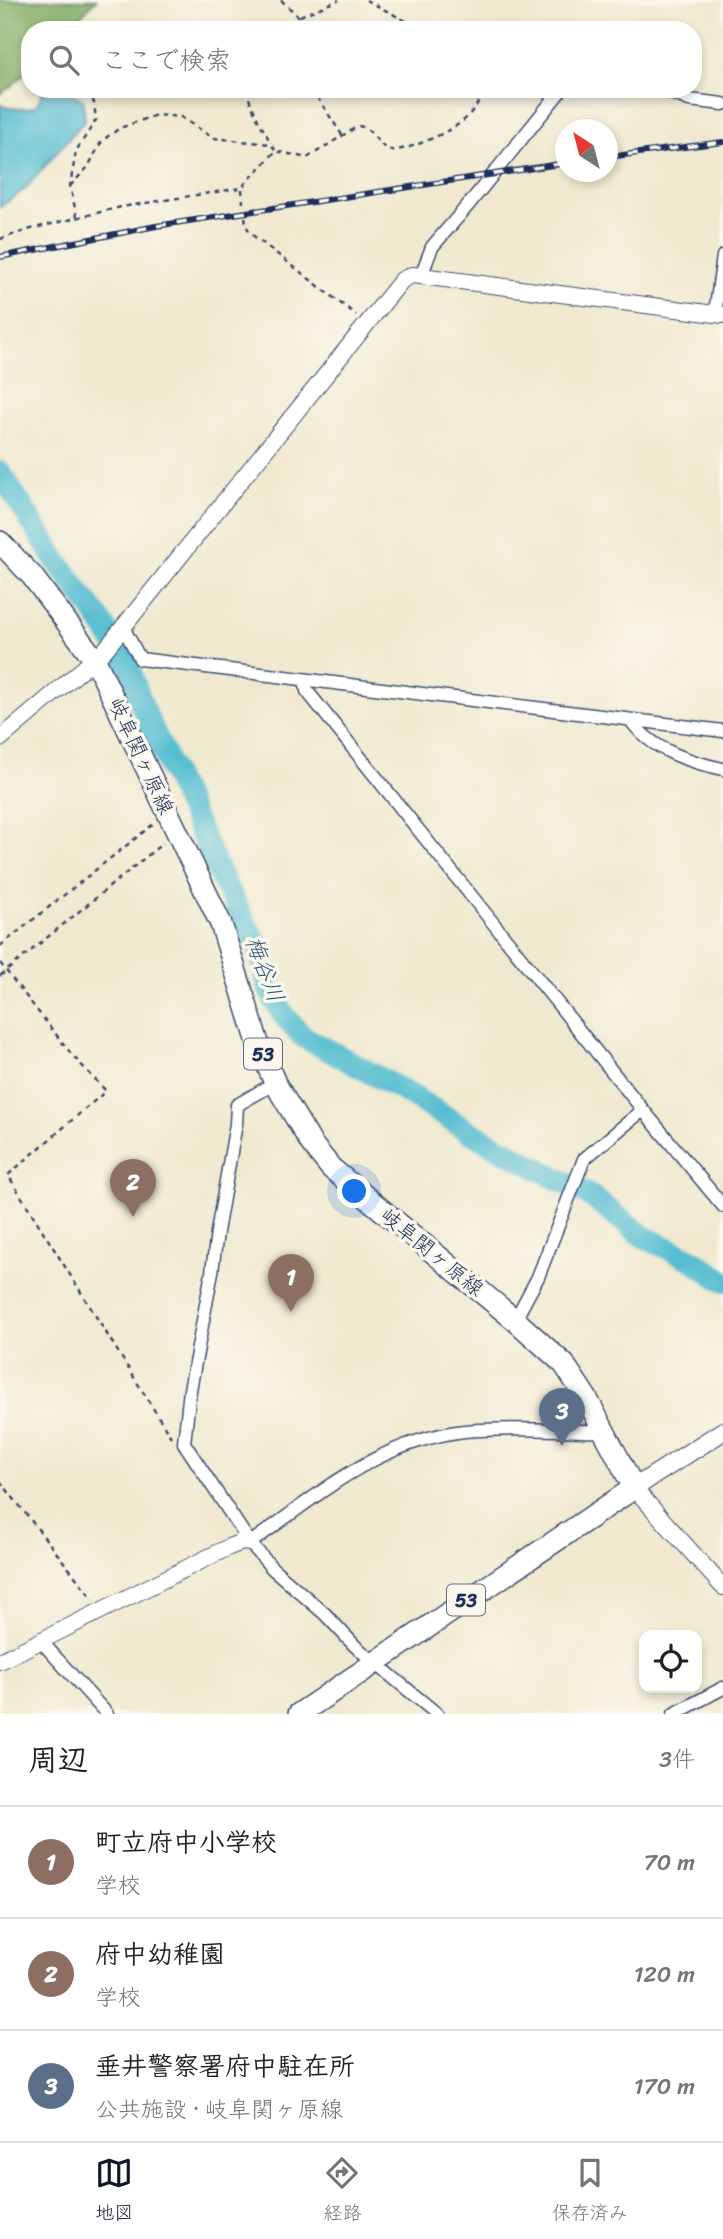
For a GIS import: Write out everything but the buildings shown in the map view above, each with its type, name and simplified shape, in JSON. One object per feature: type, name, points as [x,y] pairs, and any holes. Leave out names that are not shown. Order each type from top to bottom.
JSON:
[{"type":"main road","name":"岐阜関ヶ原線","points":[[0,542],[100,655],[168,813],[221,924],[258,1043],[275,1083],[312,1143],[331,1168],[515,1320],[564,1364],[587,1399],[634,1488]]},
{"type":"main road","points":[[634,1488],[723,1431]]},
{"type":"main road","name":"53","points":[[299,1714],[634,1488]]},
{"type":"street","points":[[684,98],[723,104]]},
{"type":"street","points":[[421,276],[432,247],[554,100]]},
{"type":"street","points":[[0,739],[100,655],[402,280],[412,275],[719,315],[723,256]]},
{"type":"street","points":[[121,630],[140,659],[632,722],[723,731]]},
{"type":"street","points":[[305,680],[307,691],[723,1206]]},
{"type":"street","points":[[632,722],[640,733],[689,762],[723,769]]},
{"type":"street","points":[[275,1083],[237,1105],[212,1272],[192,1377],[184,1443],[250,1543],[272,1568],[325,1614],[355,1646],[437,1714]]},
{"type":"street","points":[[515,1320],[538,1277],[584,1159],[643,1110]]},
{"type":"street","points":[[0,1661],[229,1548],[242,1542],[250,1543],[361,1464],[405,1444],[467,1431],[602,1431]]},
{"type":"street","points":[[634,1488],[723,1587]]},
{"type":"street","points":[[40,1640],[107,1714]]},
{"type":"street","points":[[674,1714],[723,1688]]},
{"type":"path","points":[[281,0],[305,21]]},
{"type":"path","points":[[300,16],[339,0]]},
{"type":"path","points":[[366,0],[406,21]]},
{"type":"path","points":[[77,217],[70,186],[76,150],[96,120],[92,98]]},
{"type":"path","points":[[249,98],[276,151],[307,158],[358,126],[364,127],[386,149],[402,149],[440,135],[464,120],[481,98]]},
{"type":"path","points":[[318,98],[342,135]]},
{"type":"path","points":[[70,186],[88,167],[100,144],[107,138],[120,128],[156,115],[181,117],[213,138],[271,144]]},
{"type":"path","points":[[0,239],[77,217],[242,188],[276,151]]},
{"type":"path","points":[[242,188],[243,203]]},
{"type":"path","points":[[245,217],[250,233],[367,324]]},
{"type":"path","points":[[0,946],[168,813]]},
{"type":"path","points":[[0,976],[177,832]]},
{"type":"path","points":[[0,963],[73,1056],[106,1091],[8,1175],[172,1438],[184,1443]]},
{"type":"path","points":[[0,1481],[101,1609]]},
{"type":"green space","points":[[0,0],[96,0],[76,21],[21,21],[21,77],[0,94]]},
{"type":"water","points":[[41,98],[80,98],[83,100],[85,120],[25,189],[0,207],[0,105],[18,109],[32,107]]},
{"type":"waterway","name":"梅谷川","points":[[0,472],[56,560],[126,660],[143,708],[175,778],[228,891],[260,950],[269,989],[282,1013],[302,1036],[402,1090],[475,1135],[592,1197],[644,1237],[693,1260],[723,1281]]},
{"type":"railway","points":[[618,156],[723,142]]},
{"type":"railway","points":[[0,257],[156,226],[555,165]]},
{"type":"place","name":"府中幼稚園","points":[[133,1217]]},
{"type":"place","name":"町立府中小学校","points":[[291,1312]]},
{"type":"place","name":"垂井警察署府中駐在所","points":[[562,1446]]}]
